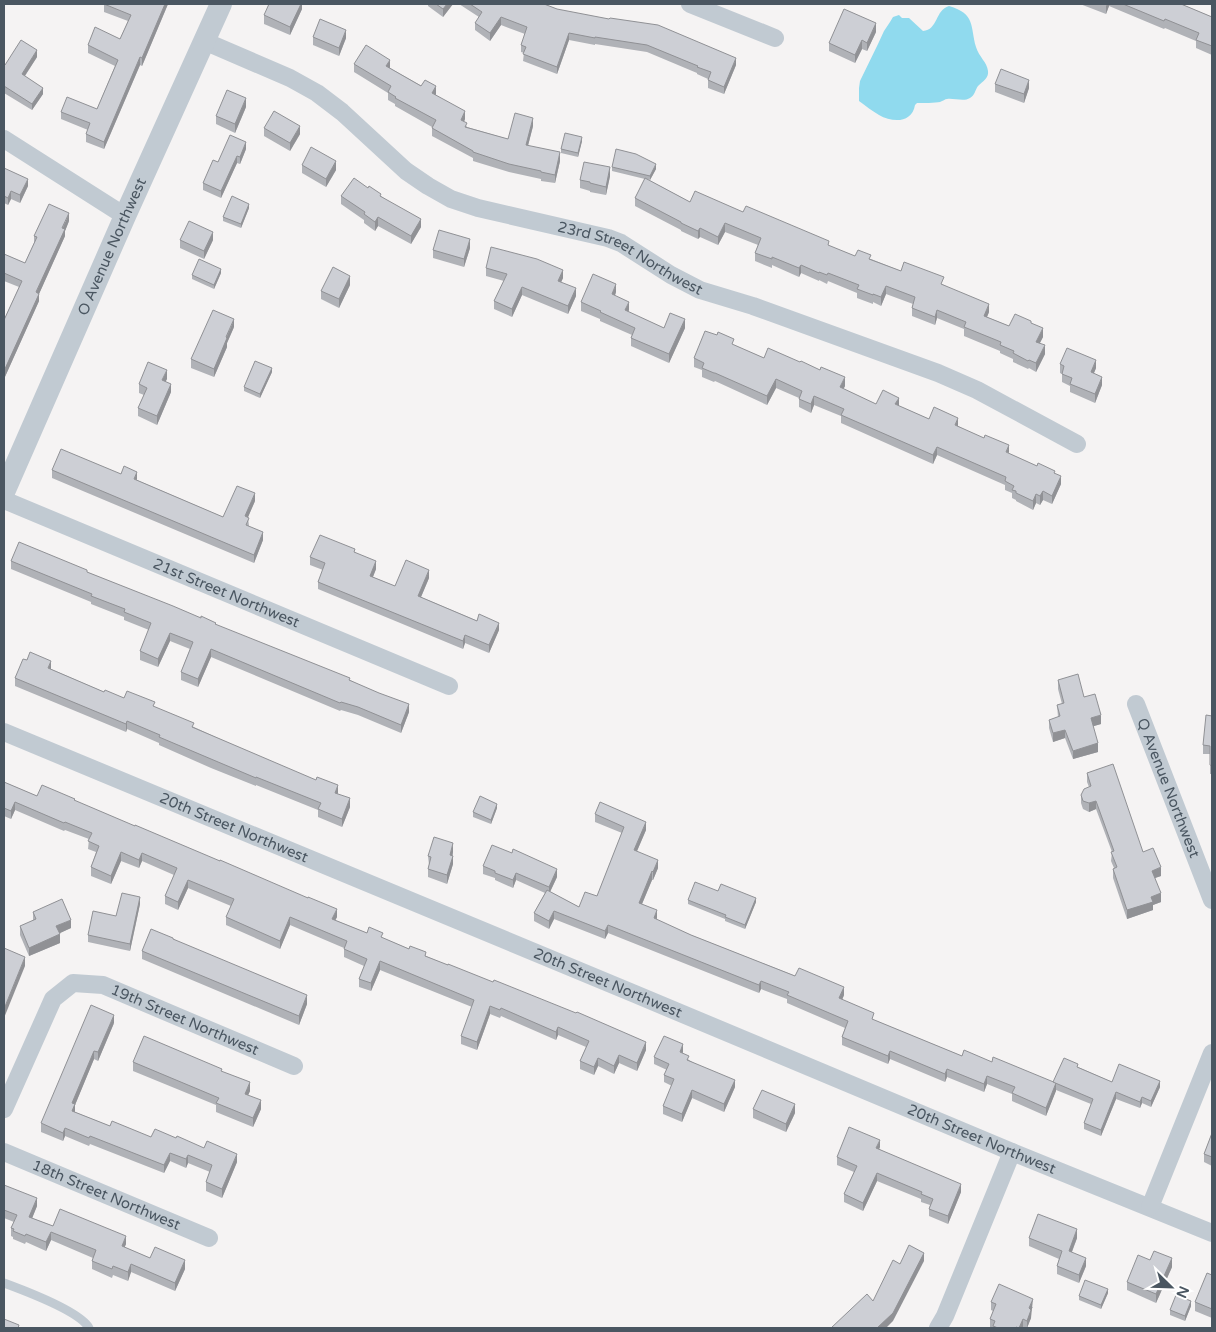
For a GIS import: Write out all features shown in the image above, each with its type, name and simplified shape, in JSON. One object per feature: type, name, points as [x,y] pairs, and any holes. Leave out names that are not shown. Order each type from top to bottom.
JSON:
[{"type":"street","name":"O Avenue Northwest","points":[[4,492],[125,216],[221,4]]},
{"type":"street","points":[[690,4],[775,38]]},
{"type":"street","name":"23rd Street Northwest","points":[[204,41],[290,78],[317,93],[342,112],[406,171],[451,199],[478,208],[608,238],[621,243],[671,275],[700,290],[753,306],[938,374],[977,390],[1077,444]]},
{"type":"street","points":[[4,139],[125,216]]},
{"type":"street","name":"21st Street Northwest","points":[[4,500],[449,686]]},
{"type":"street","name":"Q Avenue Northwest","points":[[1136,704],[1212,900]]},
{"type":"street","name":"20th Street Northwest","points":[[4,732],[1012,1152],[1212,1233]]},
{"type":"street","name":"19th Street Northwest","points":[[4,1109],[53,999],[73,983],[103,986],[294,1066]]},
{"type":"street","points":[[1150,1207],[1212,1053]]},
{"type":"street","name":"18th Street Northwest","points":[[4,1152],[209,1238]]},
{"type":"street","points":[[938,1328],[1012,1152]]},
{"type":"lane","points":[[4,1282],[70,1313],[87,1324],[89,1328]]},
{"type":"water","points":[[949,6],[958,9],[968,17],[977,51],[987,68],[987,78],[978,86],[972,97],[965,100],[947,99],[938,102],[917,103],[910,115],[901,120],[884,118],[859,101],[860,81],[884,31],[893,17],[899,15],[902,18],[909,18],[923,31],[928,30],[934,24],[941,11]]},
{"type":"building","points":[[104,4],[165,4],[104,142],[86,134],[90,123],[61,112],[67,97],[97,109],[118,60],[88,45],[95,27],[120,39],[131,15]]},
{"type":"building","points":[[269,4],[301,4],[290,27],[264,15]]},
{"type":"building","points":[[436,4],[447,4],[443,9]]},
{"type":"building","points":[[470,4],[544,4],[557,9],[609,19],[658,25],[736,58],[724,87],[708,80],[711,72],[647,45],[569,33],[557,67],[523,54],[526,47],[521,45],[527,27],[501,17],[490,33],[475,23],[482,12]]},
{"type":"building","points":[[1123,4],[1181,4],[1212,17],[1212,46],[1196,40],[1199,33]]},
{"type":"building","points":[[844,9],[876,23],[867,43],[862,40],[855,55],[829,43]]},
{"type":"building","points":[[320,19],[346,30],[339,48],[313,37]]},
{"type":"building","points":[[21,40],[37,50],[22,74],[43,88],[32,104],[4,86],[4,65]]},
{"type":"building","points":[[366,45],[390,60],[386,66],[421,86],[425,80],[436,86],[432,93],[465,111],[461,120],[467,123],[465,127],[508,139],[515,113],[533,118],[526,145],[560,152],[555,175],[509,164],[473,152],[432,128],[436,120],[395,98],[388,92],[391,86],[354,64]]},
{"type":"building","points":[[1001,69],[1029,80],[1024,94],[995,84]]},
{"type":"building","points":[[227,90],[246,98],[235,124],[216,116]]},
{"type":"building","points":[[274,111],[300,126],[290,143],[264,128]]},
{"type":"building","points":[[565,133],[582,137],[578,153],[561,149]]},
{"type":"building","points":[[230,135],[246,142],[240,157],[237,156],[221,191],[203,183],[213,160],[218,162]]},
{"type":"building","points":[[311,147],[336,161],[326,179],[302,165]]},
{"type":"building","points":[[616,149],[636,154],[656,164],[650,176],[612,167]]},
{"type":"building","points":[[584,162],[610,167],[606,187],[580,180]]},
{"type":"building","points":[[4,168],[28,179],[20,195],[11,191],[8,198],[4,196]]},
{"type":"building","points":[[354,178],[381,194],[380,196],[421,219],[411,236],[378,217],[375,222],[364,214],[365,212],[341,196]]},
{"type":"building","points":[[645,178],[690,202],[695,191],[743,212],[746,206],[829,241],[828,245],[855,256],[858,250],[871,255],[869,259],[901,271],[904,262],[944,277],[941,284],[989,304],[984,316],[1009,326],[1015,314],[1043,328],[1036,342],[1045,345],[1036,363],[1028,361],[1013,353],[1014,351],[1000,345],[1001,342],[964,327],[966,322],[937,310],[935,317],[912,308],[915,297],[886,286],[881,297],[873,295],[857,289],[859,285],[828,273],[827,275],[819,273],[801,265],[799,268],[772,257],[772,259],[755,253],[761,238],[725,223],[718,237],[700,228],[698,231],[635,198]]},
{"type":"building","points":[[232,196],[249,204],[241,224],[223,217]]},
{"type":"building","points":[[49,204],[69,213],[62,228],[65,229],[36,292],[39,294],[4,371],[4,320],[22,281],[4,273],[4,254],[25,263],[37,237],[34,236]]},
{"type":"building","points":[[189,221],[213,232],[204,251],[180,240]]},
{"type":"building","points":[[439,230],[470,239],[464,259],[433,250]]},
{"type":"building","points":[[491,247],[537,259],[563,270],[558,281],[576,288],[568,306],[522,287],[512,309],[494,301],[507,274],[486,268]]},
{"type":"building","points":[[199,259],[221,269],[214,285],[192,275]]},
{"type":"building","points":[[333,267],[350,276],[339,299],[321,291]]},
{"type":"building","points":[[593,274],[616,284],[612,294],[629,302],[625,310],[664,328],[670,313],[685,319],[669,354],[631,338],[635,328],[581,302]]},
{"type":"building","points":[[213,310],[234,319],[214,369],[191,359]]},
{"type":"building","points":[[705,331],[717,335],[718,332],[734,339],[732,344],[764,358],[768,348],[820,370],[821,367],[845,377],[840,387],[876,404],[883,390],[899,398],[895,404],[929,419],[934,407],[958,418],[955,425],[984,438],[985,435],[1009,445],[1006,452],[1037,466],[1038,463],[1061,476],[1052,496],[1043,491],[1040,496],[1036,494],[1033,501],[1012,490],[1014,486],[1005,481],[1006,477],[937,447],[933,455],[841,415],[844,409],[814,396],[811,404],[799,399],[802,391],[776,379],[767,396],[702,368],[704,363],[694,358]]},
{"type":"building","points":[[1067,348],[1096,360],[1091,372],[1102,377],[1095,394],[1070,384],[1072,378],[1062,374],[1064,366],[1060,364]]},
{"type":"building","points":[[255,361],[272,368],[260,394],[244,387]]},
{"type":"building","points":[[148,362],[167,370],[162,380],[171,384],[157,416],[138,408],[147,388],[139,384]]},
{"type":"building","points":[[61,449],[121,474],[124,466],[137,472],[134,479],[223,517],[237,486],[255,493],[245,516],[249,518],[246,525],[263,532],[254,555],[52,470]]},
{"type":"building","points":[[320,535],[355,549],[354,552],[376,561],[370,576],[395,586],[406,560],[429,570],[418,596],[477,621],[479,614],[499,623],[489,645],[465,635],[463,641],[318,582],[325,563],[310,557]]},
{"type":"building","points":[[19,542],[87,570],[87,572],[201,618],[201,616],[215,624],[350,678],[349,680],[409,704],[401,725],[358,707],[340,703],[211,649],[198,679],[181,672],[193,642],[170,633],[158,659],[140,651],[151,623],[124,612],[125,609],[91,596],[92,594],[11,561]]},
{"type":"building","points":[[30,652],[51,661],[48,668],[104,692],[105,690],[124,698],[127,691],[155,702],[153,706],[194,723],[192,727],[316,780],[317,777],[338,785],[335,793],[350,798],[342,819],[318,809],[321,803],[211,759],[127,721],[126,724],[15,678],[23,659],[27,660]]},
{"type":"building","points":[[1078,674],[1084,697],[1095,694],[1101,715],[1091,718],[1098,743],[1073,751],[1065,730],[1053,733],[1049,720],[1060,716],[1057,705],[1064,703],[1058,680]]},
{"type":"building","points":[[1206,715],[1212,716],[1212,766],[1210,765],[1210,746],[1203,745]]},
{"type":"building","points":[[1113,764],[1143,852],[1153,848],[1161,867],[1152,871],[1161,893],[1151,897],[1153,902],[1127,910],[1113,869],[1117,867],[1111,852],[1114,851],[1096,801],[1089,803],[1083,801],[1081,795],[1084,789],[1091,786],[1087,773]]},
{"type":"building","points":[[4,782],[37,796],[42,785],[135,826],[337,909],[332,919],[367,933],[369,927],[383,933],[381,937],[409,949],[410,946],[426,952],[425,956],[577,1012],[646,1042],[637,1063],[619,1055],[614,1066],[598,1058],[594,1067],[580,1061],[589,1041],[558,1027],[556,1032],[501,1008],[500,1010],[490,1006],[477,1042],[461,1036],[474,1000],[380,961],[371,983],[359,979],[367,959],[344,949],[347,941],[290,917],[280,941],[226,917],[234,899],[188,880],[178,902],[165,896],[177,868],[142,853],[139,860],[121,852],[111,876],[91,867],[99,846],[88,841],[92,833],[15,802],[11,811],[4,808]]},
{"type":"building","points":[[480,796],[497,804],[491,820],[473,812]]},
{"type":"building","points":[[600,802],[646,822],[634,850],[658,860],[639,903],[657,910],[654,918],[691,935],[795,976],[799,968],[844,987],[839,998],[874,1013],[872,1019],[962,1056],[964,1050],[992,1062],[993,1057],[1056,1083],[1046,1108],[1012,1093],[1015,1087],[987,1076],[984,1084],[947,1069],[945,1074],[890,1051],[888,1056],[842,1037],[848,1021],[787,995],[789,992],[761,981],[759,985],[608,925],[605,931],[554,911],[549,921],[534,913],[547,890],[579,907],[585,892],[597,896],[624,827],[595,814]]},
{"type":"building","points":[[434,837],[453,843],[450,855],[453,856],[447,875],[428,869],[431,857],[428,856]]},
{"type":"building","points":[[492,845],[512,853],[513,849],[557,869],[549,887],[516,873],[513,880],[483,866]]},
{"type":"building","points":[[695,882],[718,891],[721,884],[756,898],[745,925],[725,917],[726,915],[688,900]]},
{"type":"building","points":[[122,893],[140,897],[130,944],[88,935],[93,911],[116,916]]},
{"type":"building","points":[[62,899],[71,920],[56,926],[60,934],[29,948],[20,926],[36,919],[33,912]]},
{"type":"building","points":[[151,929],[307,995],[299,1016],[142,951]]},
{"type":"building","points":[[4,948],[25,957],[4,1009]]},
{"type":"building","points":[[91,1005],[114,1015],[98,1052],[94,1051],[72,1103],[75,1104],[72,1111],[110,1126],[112,1121],[151,1137],[155,1129],[204,1148],[207,1141],[237,1154],[222,1189],[206,1182],[212,1165],[188,1155],[186,1159],[170,1153],[164,1165],[90,1136],[89,1138],[65,1128],[63,1133],[41,1123]]},
{"type":"building","points":[[144,1036],[250,1082],[245,1094],[261,1100],[253,1118],[216,1103],[219,1098],[133,1062]]},
{"type":"building","points":[[664,1036],[683,1044],[680,1052],[689,1056],[687,1060],[735,1080],[724,1104],[692,1090],[682,1114],[663,1106],[674,1079],[664,1075],[669,1064],[654,1057]]},
{"type":"building","points":[[1064,1058],[1078,1064],[1077,1067],[1112,1082],[1119,1064],[1160,1081],[1151,1101],[1142,1097],[1140,1102],[1116,1092],[1101,1130],[1084,1123],[1093,1099],[1053,1082]]},
{"type":"building","points":[[762,1090],[795,1104],[786,1124],[753,1109]]},
{"type":"building","points":[[849,1127],[880,1140],[876,1148],[961,1184],[948,1216],[929,1209],[933,1199],[921,1194],[922,1192],[877,1173],[863,1203],[844,1194],[857,1166],[837,1157]]},
{"type":"building","points":[[1212,1133],[1212,1157],[1204,1154]]},
{"type":"building","points":[[4,1185],[37,1198],[29,1217],[53,1226],[60,1209],[126,1236],[122,1246],[150,1258],[155,1247],[185,1260],[175,1283],[131,1264],[128,1272],[113,1266],[112,1269],[92,1261],[96,1250],[51,1232],[46,1242],[13,1231],[14,1229],[11,1228],[17,1215],[4,1210]]},
{"type":"building","points":[[1038,1214],[1077,1229],[1069,1251],[1086,1258],[1079,1275],[1057,1266],[1062,1251],[1029,1238]]},
{"type":"building","points":[[909,1245],[924,1253],[893,1313],[877,1328],[831,1328],[867,1294],[873,1301],[893,1260],[900,1264]]},
{"type":"building","points":[[1154,1251],[1172,1258],[1156,1294],[1127,1282],[1138,1255],[1150,1260]]},
{"type":"building","points":[[1207,1273],[1212,1275],[1212,1309],[1195,1302]]},
{"type":"building","points":[[1085,1280],[1108,1289],[1101,1305],[1079,1296]]},
{"type":"building","points":[[999,1284],[1033,1299],[1027,1321],[1023,1319],[1019,1328],[998,1328],[993,1326],[995,1321],[990,1319],[996,1304],[991,1302]]},
{"type":"building","points":[[1176,1295],[1191,1301],[1185,1316],[1170,1310]]},
{"type":"building","points":[[4,1319],[19,1325],[18,1328],[4,1328]]}]
